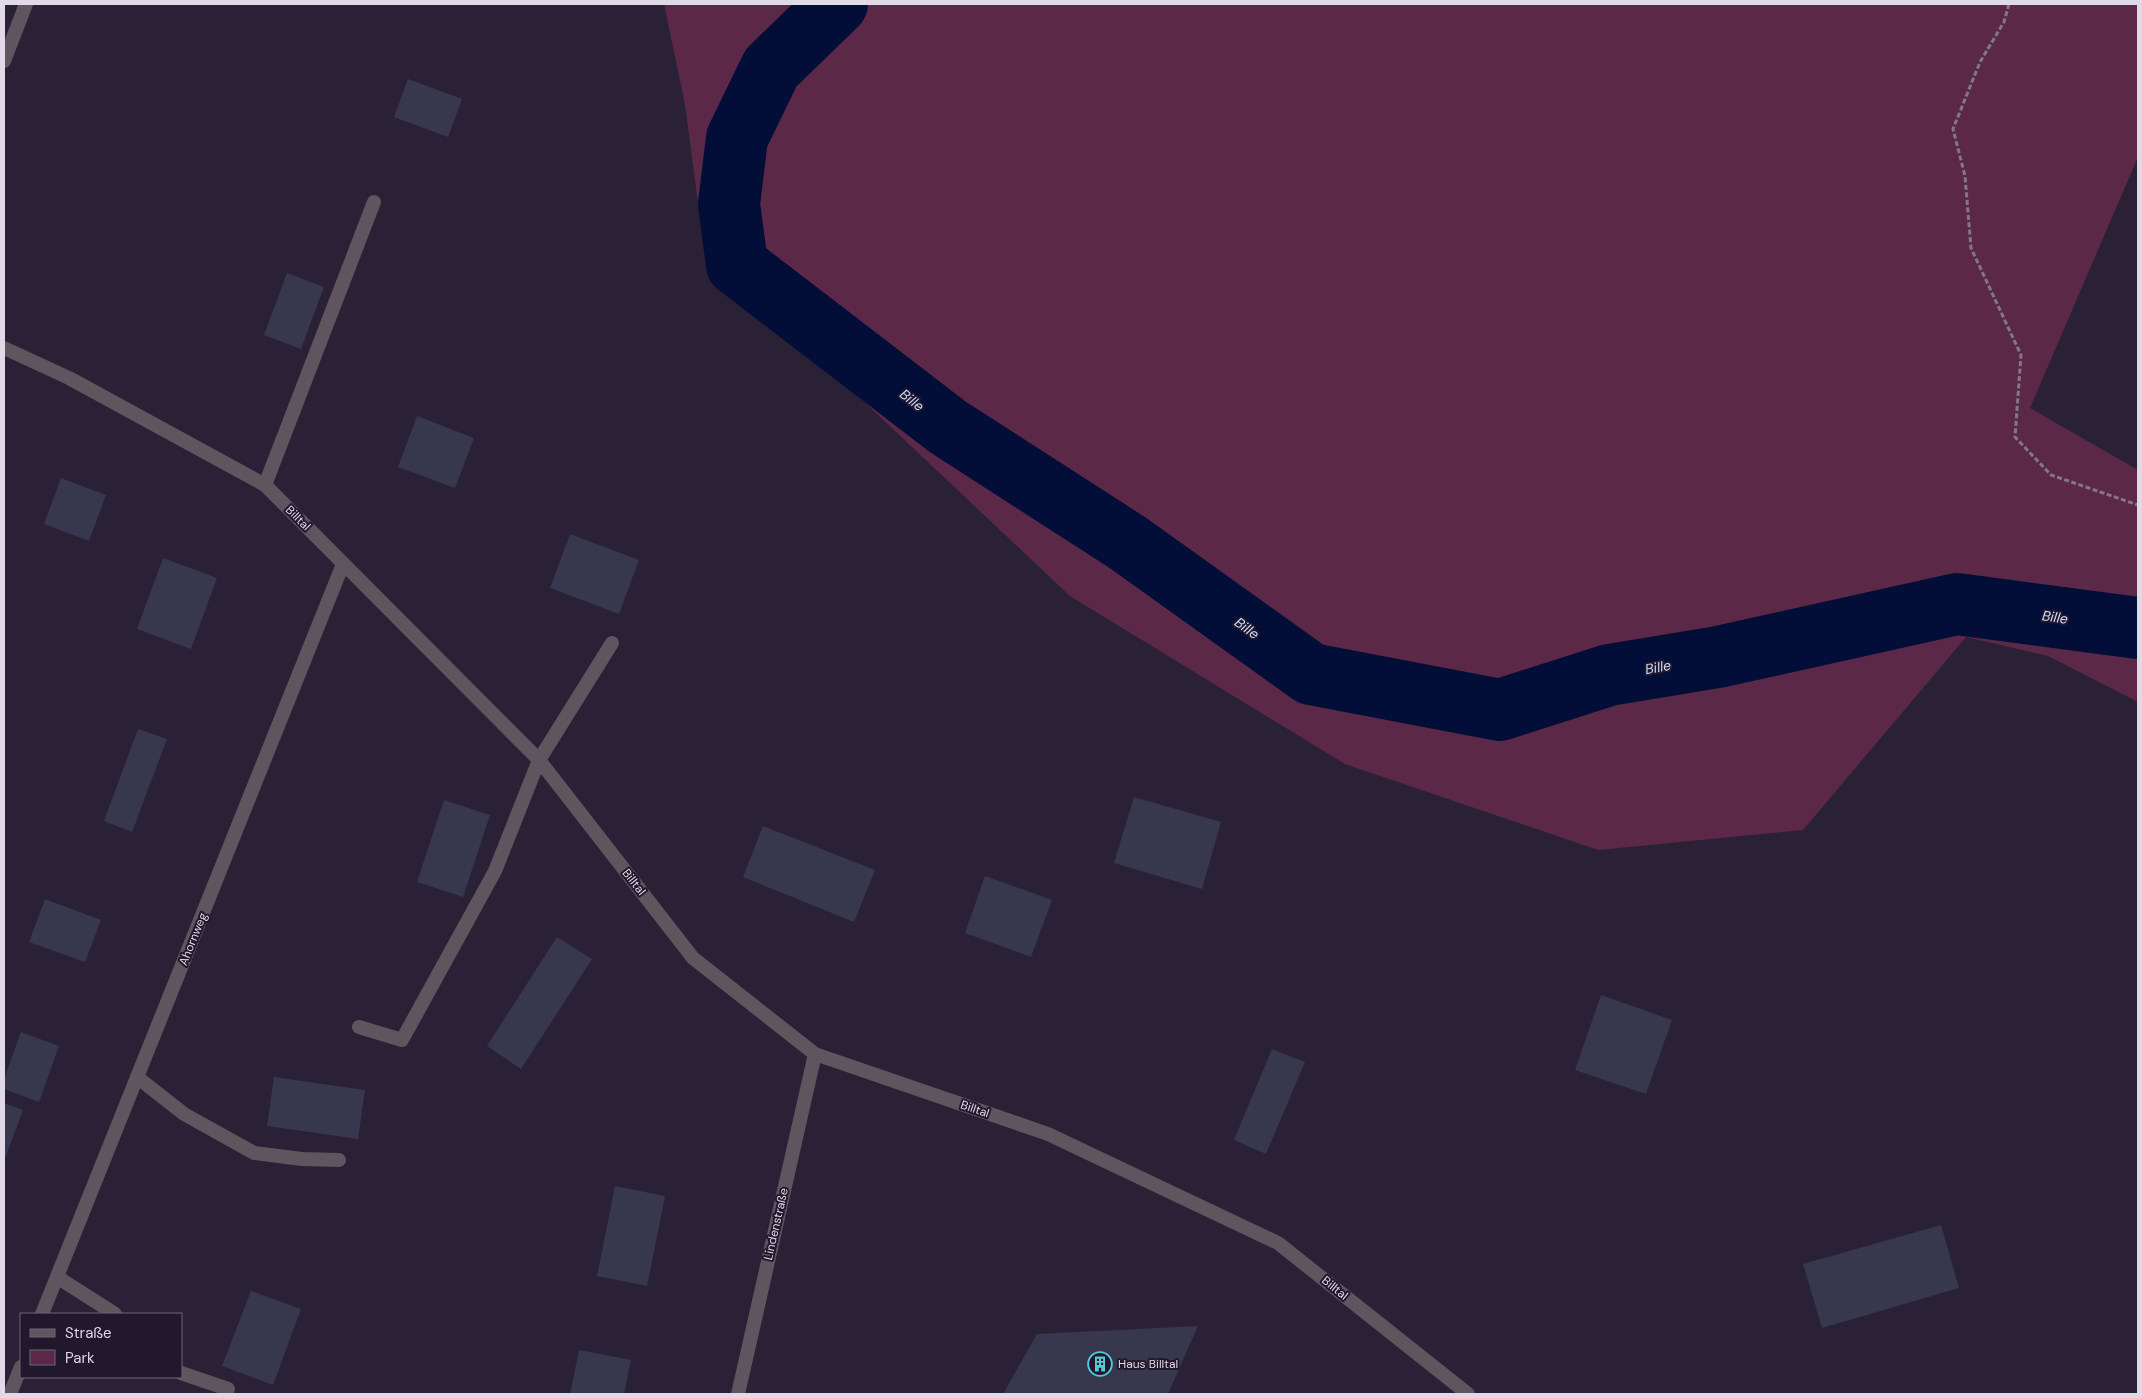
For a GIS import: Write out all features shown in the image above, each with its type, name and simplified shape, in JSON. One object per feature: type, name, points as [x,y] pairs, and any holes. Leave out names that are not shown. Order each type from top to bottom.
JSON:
[{"type":"street","points":[[4,61],[26,4]]},
{"type":"street","points":[[265,485],[374,202]]},
{"type":"street","name":"Billtal","points":[[4,348],[69,378],[265,485],[539,760],[693,958],[814,1054],[1048,1134],[1278,1243],[1468,1394]]},
{"type":"street","name":"Ahornweg","points":[[42,1313],[343,564]]},
{"type":"street","points":[[359,1027],[402,1040],[495,871],[539,760],[612,643]]},
{"type":"street","name":"Lindenstraße","points":[[738,1394],[814,1054]]},
{"type":"street","points":[[137,1077],[184,1114],[254,1153],[302,1159],[339,1160]]},
{"type":"street","points":[[57,1277],[113,1313]]},
{"type":"street","points":[[10,1394],[20,1369]]},
{"type":"street","points":[[182,1373],[228,1390]]},
{"type":"path","points":[[2009,4],[2004,22],[1980,62],[1953,129],[1965,176],[1971,248],[2021,355],[2015,437],[2050,475],[2138,505]]},
{"type":"green space","points":[[664,4],[2138,4],[2138,157],[2030,408],[2138,470],[2138,702],[2048,656],[1966,637],[1803,830],[1598,850],[1345,764],[1070,596],[842,381],[705,256],[685,104]]},
{"type":"building","points":[[408,79],[462,99],[448,137],[394,117]]},
{"type":"building","points":[[287,273],[324,287],[301,349],[264,335]]},
{"type":"building","points":[[417,416],[474,438],[455,488],[398,467]]},
{"type":"building","points":[[61,478],[106,495],[89,541],[44,524]]},
{"type":"building","points":[[570,534],[639,560],[619,614],[550,588]]},
{"type":"building","points":[[163,558],[217,578],[191,649],[137,629]]},
{"type":"building","points":[[138,729],[167,739],[132,832],[104,821]]},
{"type":"building","points":[[1134,797],[1221,822],[1202,889],[1114,863]]},
{"type":"building","points":[[444,800],[490,815],[463,897],[417,882]]},
{"type":"building","points":[[763,826],[875,870],[854,922],[743,877]]},
{"type":"building","points":[[985,876],[1052,900],[1031,957],[965,933]]},
{"type":"building","points":[[45,899],[101,920],[85,962],[29,942]]},
{"type":"building","points":[[557,937],[592,959],[521,1069],[487,1046]]},
{"type":"building","points":[[1601,995],[1672,1020],[1646,1094],[1575,1070]]},
{"type":"building","points":[[21,1032],[59,1046],[39,1102],[4,1089],[4,1079]]},
{"type":"building","points":[[1272,1049],[1305,1062],[1266,1154],[1234,1140]]},
{"type":"building","points":[[274,1077],[365,1090],[358,1139],[267,1126]]},
{"type":"building","points":[[4,1103],[23,1110],[4,1161]]},
{"type":"building","points":[[615,1186],[665,1196],[647,1286],[597,1276]]},
{"type":"building","points":[[1941,1225],[1959,1288],[1822,1328],[1803,1264]]},
{"type":"building","points":[[251,1291],[301,1309],[273,1385],[222,1366]]},
{"type":"building","name":"Haus Billtal","points":[[1198,1326],[1168,1394],[1003,1394],[1037,1334]]},
{"type":"building","points":[[579,1350],[631,1360],[624,1394],[570,1394]]},
{"type":"waterway","name":"Bille","points":[[837,4],[771,68],[737,138],[729,204],[737,265],[948,427],[1128,543],[1311,674],[1500,710],[1609,675],[1718,657],[1957,604],[2138,628]]},
{"type":"place","name":"Haus Billtal","points":[[1100,1364]]}]
